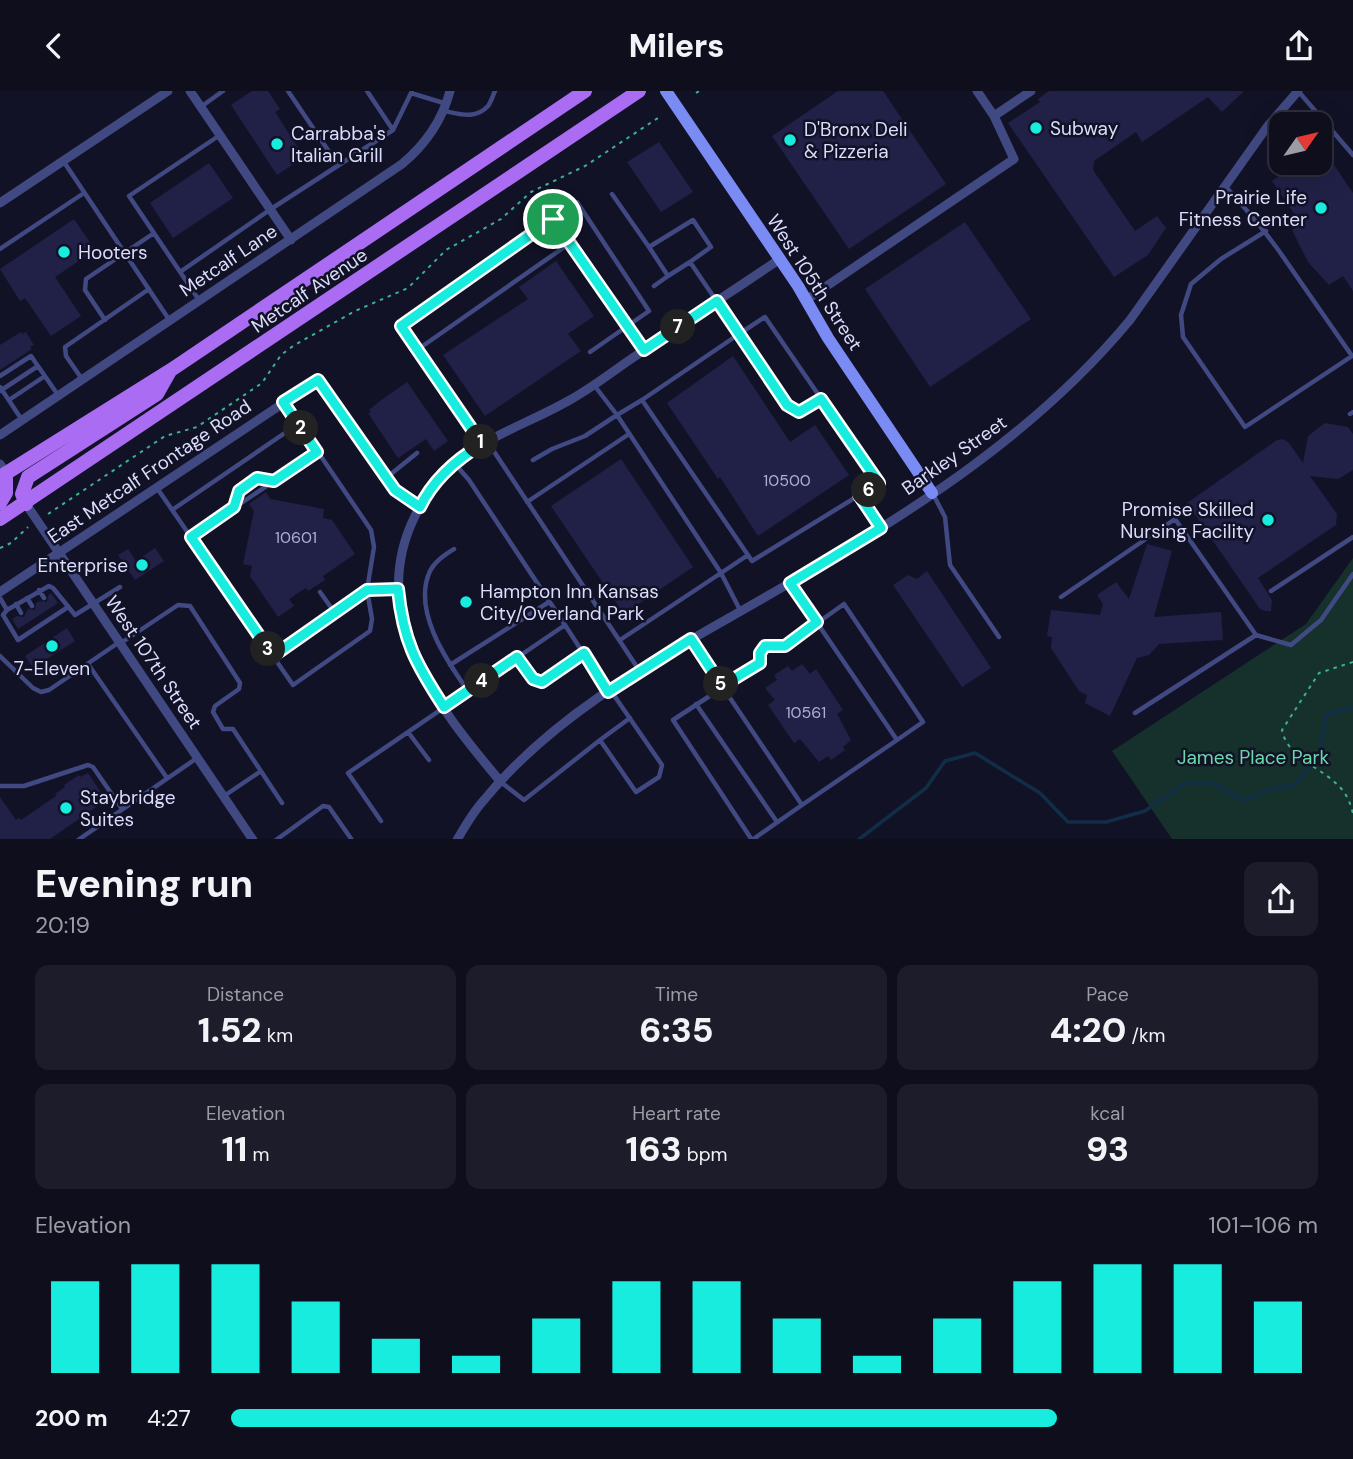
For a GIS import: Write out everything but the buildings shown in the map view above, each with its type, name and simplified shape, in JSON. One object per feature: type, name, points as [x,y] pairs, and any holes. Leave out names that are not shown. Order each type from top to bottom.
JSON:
[{"type":"main road","name":"Metcalf Avenue","points":[[2,471],[171,370],[585,91]]},
{"type":"main road","name":"Metcalf Avenue","points":[[0,519],[639,91]]},
{"type":"main road","points":[[26,504],[22,494],[28,477],[158,394],[171,370]]},
{"type":"main road","points":[[0,503],[6,493],[2,471]]},
{"type":"street","points":[[0,204],[168,91]]},
{"type":"street","points":[[190,91],[291,240]]},
{"type":"street","name":"Metcalf Lane","points":[[0,435],[291,240],[415,153],[428,138],[445,107],[450,91]]},
{"type":"street","name":"West 105th Street","points":[[666,91],[780,259],[828,338],[932,493]]},
{"type":"street","points":[[806,300],[1014,159],[995,116],[977,91]]},
{"type":"street","points":[[995,116],[1031,91]]},
{"type":"street","name":"Barkley Street","points":[[457,839],[481,803],[500,781],[538,745],[610,691],[639,670],[881,528],[984,458],[1042,412],[1107,348],[1156,287],[1266,127],[1298,91]]},
{"type":"street","points":[[500,781],[473,749],[444,707],[417,665],[407,643],[400,618],[398,589],[404,543],[420,507],[437,481],[454,463],[485,442],[567,402],[780,259]]},
{"type":"street","name":"East Metcalf Frontage Road","points":[[0,591],[318,380]]},
{"type":"street","name":"West 107th Street","points":[[26,504],[253,839]]},
{"type":"lane","points":[[201,106],[223,91]]},
{"type":"lane","points":[[288,91],[338,165]]},
{"type":"lane","points":[[367,91],[393,130]]},
{"type":"lane","points":[[1298,91],[1353,155]]},
{"type":"lane","points":[[180,272],[393,130],[412,92],[467,116],[490,104],[494,92]]},
{"type":"lane","points":[[200,301],[129,196],[220,135]]},
{"type":"lane","points":[[64,161],[170,321]]},
{"type":"lane","points":[[1225,186],[1266,231],[1352,356],[1245,427],[1183,337],[1181,315],[1191,284],[1221,259],[1266,231]]},
{"type":"lane","points":[[0,249],[85,193]]},
{"type":"lane","points":[[612,194],[668,276]]},
{"type":"lane","points":[[590,352],[649,311],[576,202],[401,326],[527,502],[639,670]]},
{"type":"lane","points":[[553,219],[644,350]]},
{"type":"lane","points":[[649,247],[693,220],[711,247],[654,286]]},
{"type":"lane","points":[[105,320],[84,284],[86,279],[154,233]]},
{"type":"lane","points":[[417,350],[570,243]]},
{"type":"lane","points":[[690,262],[787,405],[799,412],[821,399]]},
{"type":"lane","points":[[82,380],[66,356],[65,347],[149,289]]},
{"type":"lane","points":[[533,460],[585,436],[765,317],[879,483],[752,561],[642,400]]},
{"type":"lane","points":[[0,376],[31,356],[58,396]]},
{"type":"lane","points":[[22,420],[1,389],[38,366]]},
{"type":"lane","points":[[9,400],[44,376]]},
{"type":"lane","points":[[318,380],[395,490],[420,507]]},
{"type":"lane","points":[[593,385],[617,415],[721,573],[741,610]]},
{"type":"lane","points":[[156,487],[293,685],[370,631],[372,619],[367,590],[374,547],[370,530],[283,402]]},
{"type":"lane","points":[[172,510],[298,424]]},
{"type":"lane","points":[[527,502],[629,434]]},
{"type":"lane","points":[[191,537],[317,452]]},
{"type":"lane","points":[[386,478],[417,453]]},
{"type":"lane","points":[[454,463],[469,480],[549,602],[662,765],[659,777],[636,792],[600,740]]},
{"type":"lane","points":[[234,507],[239,491],[257,478],[274,481]]},
{"type":"lane","points":[[932,493],[945,517],[950,565],[999,637]]},
{"type":"lane","points":[[859,495],[881,528]]},
{"type":"lane","points":[[1061,597],[1175,519],[1256,635],[1291,645],[1321,619],[1353,575]]},
{"type":"lane","points":[[1271,591],[1353,537]]},
{"type":"lane","points":[[454,549],[437,561],[430,571],[426,585],[426,610],[435,637],[468,691]]},
{"type":"lane","points":[[620,641],[748,555]]},
{"type":"lane","points":[[790,583],[897,740]]},
{"type":"lane","points":[[68,607],[18,640],[3,615],[16,604],[49,586],[53,588],[75,615],[120,587]]},
{"type":"lane","points":[[273,656],[367,590],[398,589]]},
{"type":"lane","points":[[39,590],[44,598]]},
{"type":"lane","points":[[320,592],[335,613]]},
{"type":"lane","points":[[0,598],[7,610]]},
{"type":"lane","points":[[27,598],[32,606]]},
{"type":"lane","points":[[450,665],[549,602]]},
{"type":"lane","points":[[16,604],[22,613]]},
{"type":"lane","points":[[844,604],[923,722],[752,839],[673,720],[760,663],[760,653],[765,646],[785,646],[817,622],[844,604]]},
{"type":"lane","points":[[0,656],[33,688],[41,692],[49,690],[178,605],[190,606],[240,683],[239,689],[215,706],[213,712],[223,729],[233,729],[282,803]]},
{"type":"lane","points":[[50,608],[55,616]]},
{"type":"lane","points":[[38,616],[43,624]]},
{"type":"lane","points":[[28,623],[33,630]]},
{"type":"lane","points":[[381,821],[348,773],[565,625]]},
{"type":"lane","points":[[1135,713],[1256,635]]},
{"type":"lane","points":[[691,639],[802,805]]},
{"type":"lane","points":[[517,657],[533,679],[542,682],[584,653]]},
{"type":"lane","points":[[88,664],[167,778]]},
{"type":"lane","points":[[696,704],[777,822]]},
{"type":"lane","points":[[500,781],[524,800],[630,718]]},
{"type":"lane","points":[[408,732],[429,760]]},
{"type":"lane","points":[[78,839],[197,757]]},
{"type":"lane","points":[[0,786],[24,786],[88,765],[93,767],[122,809]]},
{"type":"lane","points":[[224,797],[261,771]]},
{"type":"lane","points":[[276,839],[323,806],[329,807],[352,839]]},
{"type":"path","points":[[48,514],[165,436],[197,427],[262,383],[281,355],[293,346],[355,311],[408,288],[446,250],[501,219],[531,192],[585,166],[658,118]]},
{"type":"path","points":[[0,548],[11,543],[28,527]]},
{"type":"path","points":[[1353,662],[1319,673],[1282,730],[1284,741],[1347,796],[1353,813]]},
{"type":"green space","name":"James Place Park","points":[[1353,558],[1353,839],[1172,839],[1112,751],[1306,624]]},
{"type":"waterway","points":[[859,839],[926,788],[945,761],[975,753],[1040,793],[1068,822],[1106,822],[1145,811],[1185,783],[1213,783],[1244,801],[1265,791],[1296,784],[1320,753],[1326,715],[1353,707]]},
{"type":"place","name":"Subway","points":[[1036,128]]},
{"type":"place","name":"D'Bronx Deli & Pizzeria","points":[[790,140]]},
{"type":"place","name":"Carrabba's Italian Grill","points":[[277,144]]},
{"type":"place","name":"Prairie Life Fitness Center","points":[[1321,208]]},
{"type":"place","name":"Hooters","points":[[64,252]]},
{"type":"place","name":"Promise Skilled Nursing Facility","points":[[1268,520]]},
{"type":"place","name":"Enterprise","points":[[142,565]]},
{"type":"place","name":"Hampton Inn Kansas City/Overland Park","points":[[466,602]]},
{"type":"place","name":"7-Eleven","points":[[52,646]]},
{"type":"place","name":"Staybridge Suites","points":[[66,808]]},
{"type":"route","points":[[553,219],[644,350],[717,301],[787,405],[799,412],[821,399],[879,483],[859,495],[881,528],[790,583],[817,622],[785,646],[765,646],[760,653],[760,663],[722,686],[691,639],[608,692],[584,653],[542,682],[533,679],[517,657],[444,707],[417,665],[407,643],[400,618],[398,589],[367,590],[273,656],[191,537],[234,507],[239,491],[257,478],[274,481],[317,452],[283,402],[318,380],[395,490],[420,507],[423,499],[454,463],[482,444],[401,326],[553,219]]}]
